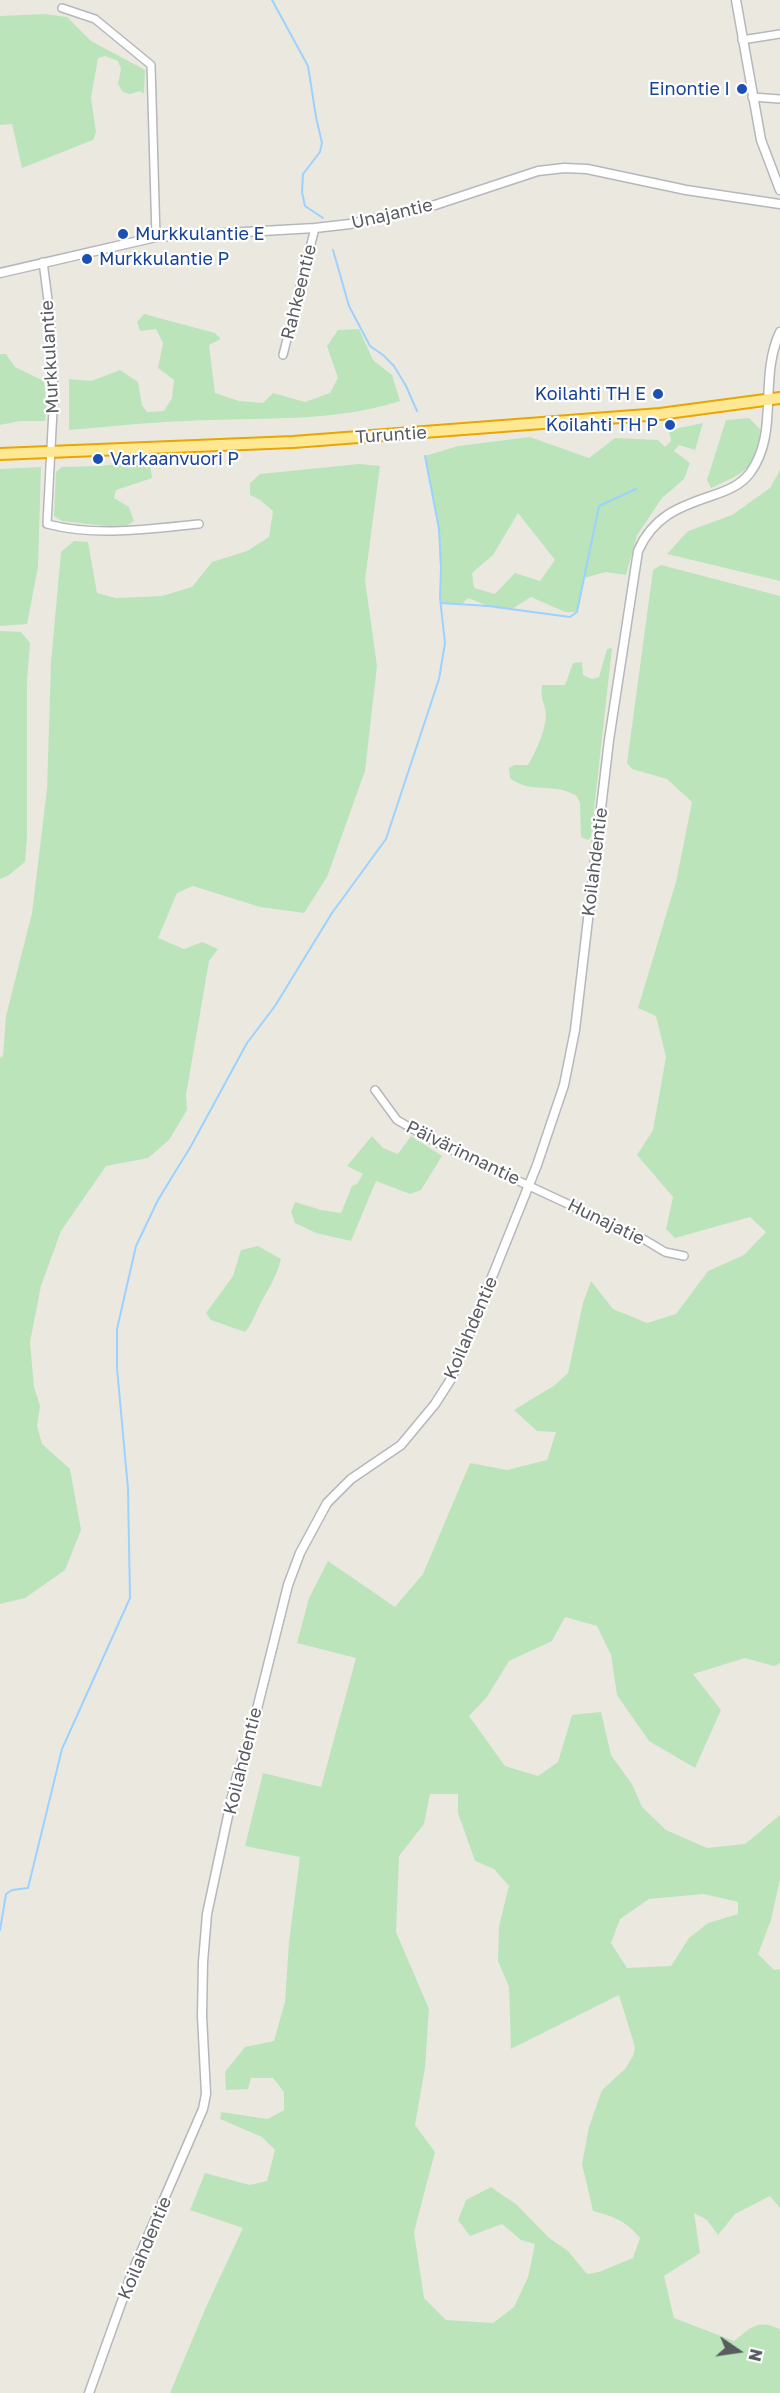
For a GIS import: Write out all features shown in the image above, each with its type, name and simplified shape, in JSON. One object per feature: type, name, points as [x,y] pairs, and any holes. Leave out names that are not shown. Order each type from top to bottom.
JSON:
[{"type":"highway","name":"Turuntie","points":[[0,454],[328,440],[649,415],[775,399]]},
{"type":"street","points":[[736,0],[761,140],[780,190]]},
{"type":"street","points":[[62,8],[95,19],[151,65],[156,237]]},
{"type":"street","points":[[742,40],[780,34]]},
{"type":"street","points":[[752,97],[780,99]]},
{"type":"street","name":"Unajantie","points":[[0,273],[156,237],[315,228],[388,217],[435,205],[538,171],[564,168],[620,175],[686,190],[780,204]]},
{"type":"street","name":"Rahkeentie","points":[[283,355],[315,228]]},
{"type":"street","name":"Murkkulantie","points":[[43,262],[50,315],[54,391],[47,524],[66,529],[131,531],[199,524]]},
{"type":"street","name":"Koilahdentie","points":[[89,2393],[132,2273],[203,2109],[206,2094],[202,2016],[203,1962],[207,1914],[235,1783],[252,1729],[288,1585],[300,1553],[327,1503],[351,1479],[401,1445],[435,1404],[451,1379],[529,1186],[564,1085],[575,1030],[609,740],[638,551],[648,532],[658,520],[684,506],[732,489],[750,475],[766,444],[775,399],[769,365],[780,332]]},
{"type":"street","name":"Päivärinnantie","points":[[375,1090],[397,1120],[435,1143],[529,1186]]},
{"type":"street","name":"Hunajatie","points":[[529,1186],[665,1252],[684,1256]]},
{"type":"green space","points":[[44,14],[67,17],[91,41],[145,70],[144,94],[140,91],[130,94],[123,92],[118,84],[121,69],[118,61],[105,56],[98,58],[91,98],[96,132],[93,140],[22,168],[12,124],[0,125],[0,16]]},
{"type":"green space","points":[[144,314],[215,333],[221,339],[209,345],[215,393],[239,401],[263,403],[273,393],[305,402],[330,393],[338,378],[327,346],[338,330],[359,329],[373,360],[392,375],[400,401],[348,413],[321,416],[143,423],[69,430],[69,379],[91,381],[120,370],[138,382],[142,405],[147,412],[164,411],[172,398],[174,380],[158,368],[163,343],[156,329],[140,331],[137,322]]},
{"type":"green space","points":[[0,354],[6,354],[15,367],[44,381],[47,411],[45,421],[20,421],[0,425]]},
{"type":"green space","points":[[749,418],[760,429],[757,453],[753,461],[741,473],[711,488],[707,480],[726,420]]},
{"type":"green space","points":[[703,423],[695,450],[679,445],[674,451],[690,463],[684,479],[662,498],[637,535],[626,575],[606,572],[584,578],[577,612],[565,612],[531,597],[512,609],[488,606],[468,598],[461,605],[441,603],[439,529],[425,456],[458,446],[530,437],[589,458],[615,438],[658,440],[665,447],[671,441],[669,430]],"holes":[[[518,513],[555,560],[540,581],[515,573],[495,594],[474,588],[472,573],[493,555]]]},
{"type":"green space","points":[[149,459],[152,478],[116,490],[114,498],[129,507],[134,521],[123,528],[62,521],[54,516],[56,472],[62,467],[102,466]]},
{"type":"green space","points":[[359,464],[380,466],[365,580],[377,666],[365,771],[327,877],[304,913],[260,907],[193,886],[177,893],[158,938],[184,949],[202,942],[218,949],[209,961],[186,1095],[187,1110],[169,1140],[148,1158],[106,1166],[61,1231],[41,1286],[30,1342],[34,1387],[40,1406],[37,1426],[42,1444],[70,1469],[81,1530],[65,1570],[25,1598],[0,1604],[0,1058],[3,1056],[6,1016],[32,913],[47,789],[51,662],[61,552],[74,541],[88,542],[97,593],[116,598],[162,596],[192,587],[212,562],[247,551],[269,537],[273,511],[250,495],[250,483],[260,474]]},
{"type":"green space","points":[[41,467],[38,567],[27,624],[0,626],[0,469]]},
{"type":"green space","points":[[780,470],[780,581],[667,554],[688,531],[732,515],[770,488]]},
{"type":"green space","points":[[661,565],[780,596],[780,1663],[774,1666],[745,1658],[693,1674],[721,1710],[695,1768],[649,1741],[617,1695],[611,1655],[597,1626],[565,1617],[552,1641],[509,1661],[487,1697],[469,1716],[505,1766],[538,1776],[558,1762],[572,1715],[601,1712],[611,1755],[632,1784],[642,1807],[666,1830],[707,1848],[745,1844],[780,1815],[780,1879],[771,1920],[758,1954],[774,1970],[780,1969],[780,2208],[770,2196],[735,2214],[718,2235],[707,2220],[694,2213],[700,2253],[664,2276],[674,2318],[734,2341],[755,2326],[766,2325],[780,2329],[780,2393],[170,2393],[206,2307],[243,2228],[190,2210],[205,2173],[250,2185],[267,2181],[275,2150],[262,2137],[220,2119],[221,2112],[268,2119],[284,2110],[284,2092],[273,2078],[251,2078],[248,2089],[226,2090],[225,2072],[245,2047],[274,2041],[285,2002],[289,1942],[300,1857],[245,1846],[263,1773],[321,1787],[356,1658],[297,1643],[309,1598],[328,1561],[395,1607],[423,1574],[470,1463],[507,1470],[547,1460],[556,1432],[537,1431],[514,1410],[555,1385],[568,1373],[583,1303],[591,1281],[613,1309],[647,1323],[676,1314],[708,1271],[744,1255],[766,1232],[750,1217],[675,1238],[666,1229],[673,1197],[637,1155],[653,1130],[666,1057],[656,1016],[638,1008],[676,882],[692,802],[667,779],[632,769],[627,763],[653,570]],"holes":[[[430,1794],[458,1794],[458,1813],[475,1861],[494,1869],[509,1886],[499,1926],[498,1961],[509,1987],[511,2049],[619,1995],[635,2047],[633,2056],[625,2069],[602,2090],[589,2127],[582,2164],[593,2211],[619,2220],[630,2227],[640,2238],[633,2258],[599,2272],[587,2274],[568,2251],[549,2238],[517,2205],[491,2187],[466,2200],[458,2220],[470,2236],[502,2224],[521,2240],[535,2244],[528,2277],[514,2307],[493,2323],[446,2320],[424,2298],[414,2232],[435,2152],[415,2125],[425,2068],[429,2009],[396,1932],[399,1856],[424,1824]],[[704,1894],[738,1902],[738,1914],[708,1923],[689,1938],[671,1966],[627,1968],[611,1943],[620,1919],[649,1899]]]},
{"type":"green space","points":[[0,631],[21,632],[30,643],[27,681],[25,862],[0,879]]},
{"type":"green space","points":[[612,648],[591,837],[588,840],[581,837],[580,803],[576,795],[562,790],[522,785],[510,778],[509,768],[514,765],[528,765],[540,740],[546,714],[542,685],[565,685],[573,663],[582,662],[583,675],[592,679],[599,677],[607,649]]},
{"type":"green space","points":[[372,1136],[383,1148],[398,1154],[411,1136],[442,1156],[421,1190],[410,1194],[376,1181],[351,1241],[316,1233],[295,1223],[291,1212],[295,1202],[341,1213],[352,1186],[357,1184],[363,1174],[347,1166]]},
{"type":"green space","points":[[258,1246],[281,1259],[249,1327],[245,1332],[211,1320],[206,1313],[233,1276],[241,1250]]},
{"type":"waterway","points":[[272,0],[308,66],[322,143],[320,152],[303,174],[302,192],[305,206],[323,218]]},
{"type":"waterway","points":[[333,250],[349,306],[370,346],[394,366],[417,411]]},
{"type":"waterway","points":[[0,1930],[6,1894],[12,1890],[28,1888],[62,1749],[130,1598],[128,1489],[117,1368],[117,1329],[136,1246],[158,1200],[191,1146],[247,1043],[275,1006],[332,913],[386,839],[439,679],[445,643],[440,598],[439,529],[425,456]]},
{"type":"waterway","points":[[441,603],[488,606],[570,617],[577,612],[599,506],[636,489]]},
{"type":"place","name":"Einontie I","points":[[742,89]]},
{"type":"place","name":"Murkkulantie E","points":[[123,234]]},
{"type":"place","name":"Murkkulantie P","points":[[87,259]]},
{"type":"place","name":"Koilahti TH E","points":[[658,394]]},
{"type":"place","name":"Koilahti TH P","points":[[670,425]]},
{"type":"place","name":"Varkaanvuori P","points":[[98,459]]}]
